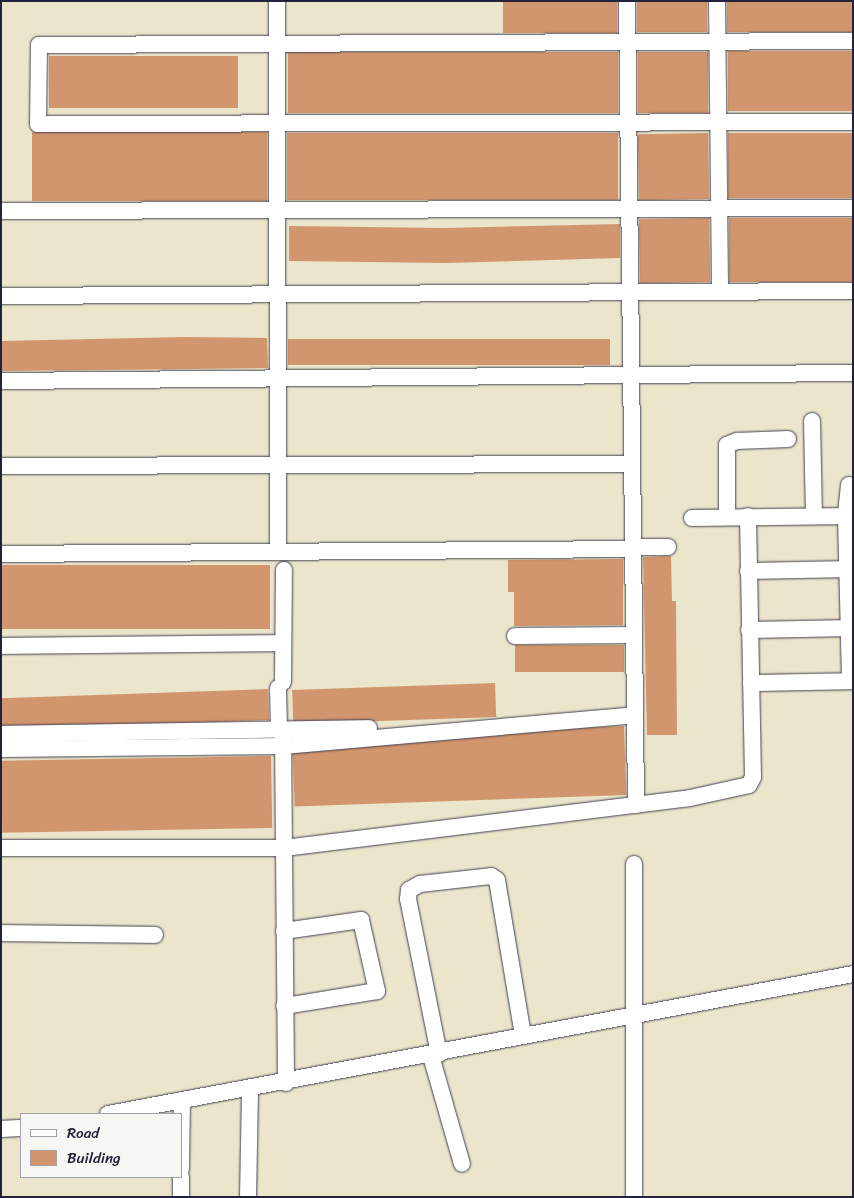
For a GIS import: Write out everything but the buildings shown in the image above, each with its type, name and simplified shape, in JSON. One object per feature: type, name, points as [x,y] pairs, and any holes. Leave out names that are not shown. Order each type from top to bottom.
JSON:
[{"type":"street","points":[[278,1],[278,551]]},
{"type":"street","points":[[628,1],[630,376],[636,805]]},
{"type":"street","points":[[717,1],[720,291]]},
{"type":"street","points":[[853,41],[39,45],[38,124],[853,122]]},
{"type":"street","points":[[1,210],[719,210],[853,208]]},
{"type":"street","points":[[1,296],[853,291]]},
{"type":"street","points":[[1,381],[853,374]]},
{"type":"street","points":[[812,421],[814,516]]},
{"type":"street","points":[[727,516],[727,445],[737,440],[788,439]]},
{"type":"street","points":[[1,466],[631,464]]},
{"type":"street","points":[[751,683],[851,681],[849,485]]},
{"type":"street","points":[[692,518],[727,516],[850,516]]},
{"type":"street","points":[[1,848],[280,848],[690,798],[749,785],[753,777],[748,516]]},
{"type":"street","points":[[1,554],[668,547]]},
{"type":"street","points":[[284,570],[279,736],[286,1082]]},
{"type":"street","points":[[748,571],[850,570]]},
{"type":"street","points":[[749,630],[851,628]]},
{"type":"street","points":[[515,636],[634,635]]},
{"type":"street","points":[[1,646],[283,643]]},
{"type":"street","points":[[1,749],[508,724],[635,715]]},
{"type":"street","points":[[1,734],[279,736]]},
{"type":"street","points":[[634,864],[634,1197]]},
{"type":"street","points":[[462,1164],[435,1055],[408,890],[420,884],[491,876],[497,880],[524,1035]]},
{"type":"street","points":[[284,931],[361,920],[377,991],[284,1006]]},
{"type":"street","points":[[1,933],[155,935]]},
{"type":"street","points":[[113,1113],[435,1055],[524,1035],[853,974]]},
{"type":"street","points":[[248,1197],[250,1088]]},
{"type":"street","points":[[182,1100],[182,1113]]},
{"type":"street","points":[[1,1130],[20,1128]]},
{"type":"street","points":[[181,1178],[181,1197]]}]
